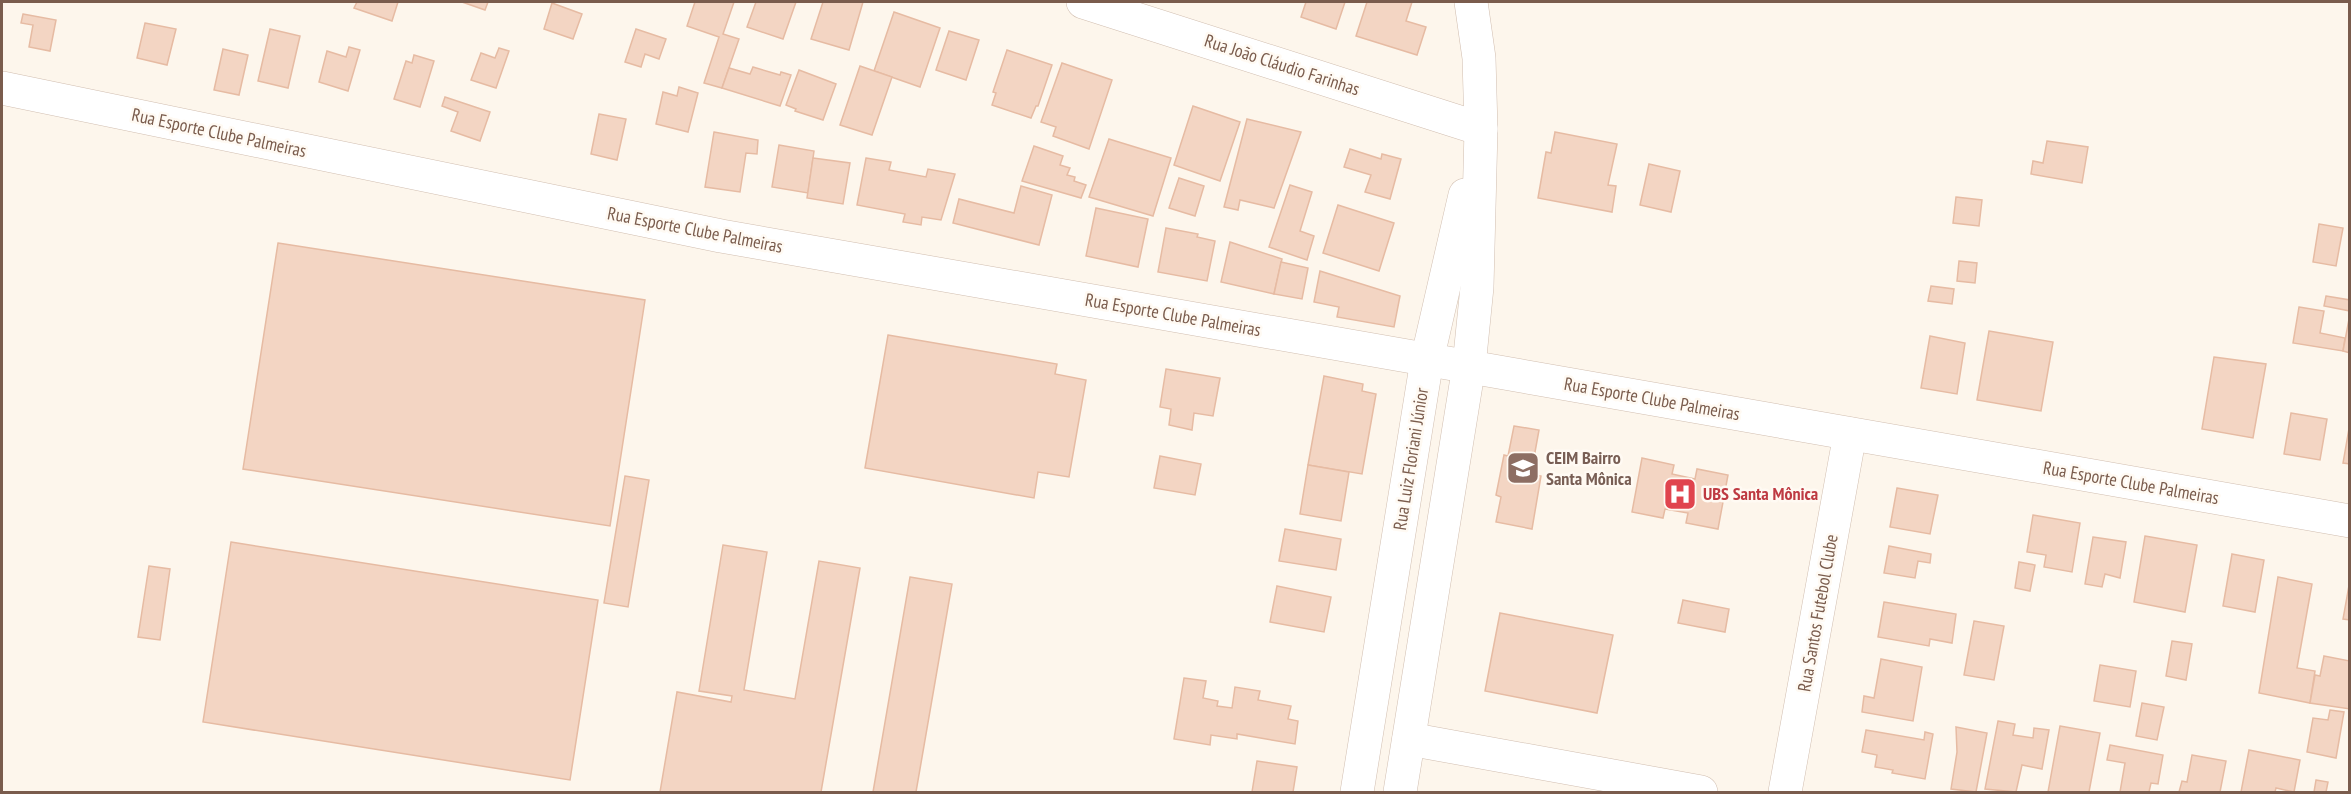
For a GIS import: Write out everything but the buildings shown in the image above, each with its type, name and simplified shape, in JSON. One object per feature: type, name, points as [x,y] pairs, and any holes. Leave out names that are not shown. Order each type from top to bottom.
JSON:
[{"type":"street","name":"Rua João Cláudio Farinhas","points":[[1083,2],[1481,129]]},
{"type":"street","name":"Rua Luiz Floriani Júnior","points":[[1400,792],[1469,366],[1477,287],[1481,129],[1479,58],[1471,2]]},
{"type":"street","name":"Rua Esporte Clube Palmeiras","points":[[2,88],[721,236],[2349,521]]},
{"type":"street","name":"Rua Luiz Floriani Júnior","points":[[1357,792],[1427,360],[1481,129]]},
{"type":"street","name":"Rua Santos Futebol Clube","points":[[1785,792],[1850,434]]},
{"type":"street","points":[[1409,739],[1701,792]]},
{"type":"place","name":"CEIM Bairro Santa Mônica","points":[[1523,468]]},
{"type":"place","name":"UBS Santa Mônica","points":[[1680,494]]}]
